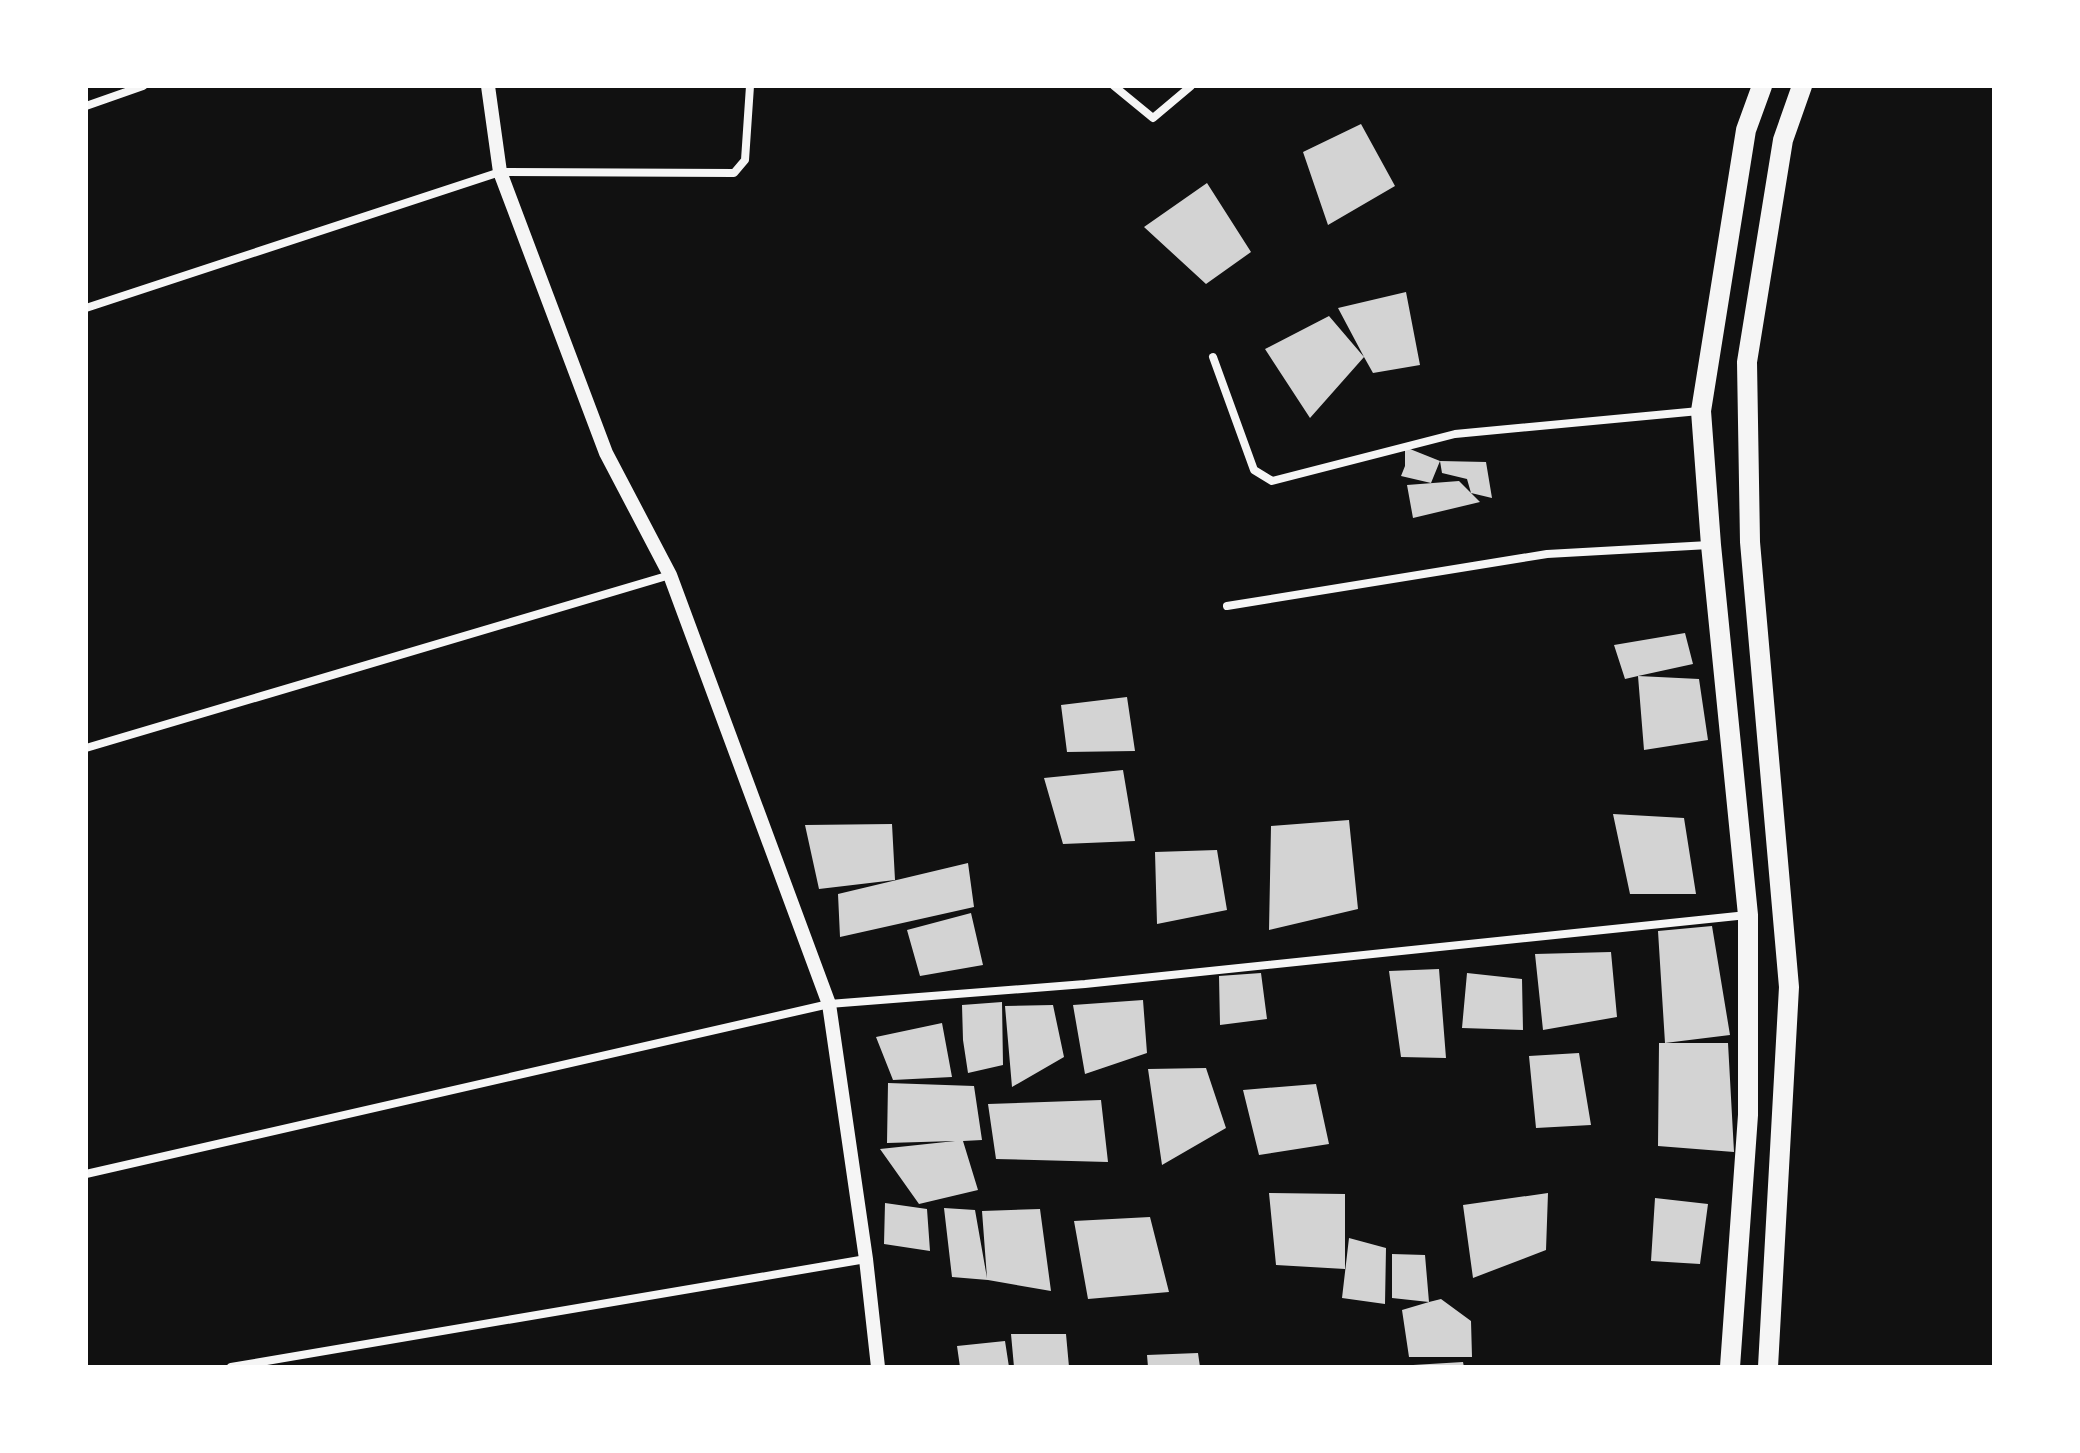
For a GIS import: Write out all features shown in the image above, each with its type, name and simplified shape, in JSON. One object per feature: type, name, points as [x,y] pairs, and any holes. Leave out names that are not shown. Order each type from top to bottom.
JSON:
[{"type":"main road","points":[[1730,1367],[1748,1115],[1748,915],[1711,545],[1701,411],[1746,130],[1762,86]]},
{"type":"main road","points":[[1768,1367],[1789,987],[1750,542],[1747,362],[1783,140],[1802,86]]},
{"type":"street","points":[[86,106],[143,86]]},
{"type":"street","points":[[488,86],[500,172],[606,453],[670,575],[829,1004],[866,1259],[878,1367]]},
{"type":"street","points":[[86,308],[500,172],[734,173],[745,160],[750,86]]},
{"type":"street","points":[[1114,86],[1153,118],[1191,86]]},
{"type":"street","points":[[1213,357],[1254,470],[1272,481],[1455,434],[1701,411]]},
{"type":"street","points":[[1227,606],[1547,554],[1711,545]]},
{"type":"street","points":[[86,748],[670,575]]},
{"type":"street","points":[[86,1174],[829,1004],[1085,984],[1748,915]]},
{"type":"street","points":[[231,1367],[866,1259]]},
{"type":"building","points":[[1361,124],[1395,186],[1328,225],[1303,152]]},
{"type":"building","points":[[1207,183],[1251,252],[1206,284],[1144,227]]},
{"type":"building","points":[[1406,292],[1420,365],[1373,373],[1338,308]]},
{"type":"building","points":[[1329,316],[1364,357],[1310,418],[1265,349]]},
{"type":"building","points":[[1405,447],[1440,461],[1431,483],[1401,476],[1405,466]]},
{"type":"building","points":[[1440,461],[1486,462],[1492,498],[1471,493],[1467,479],[1442,473]]},
{"type":"building","points":[[1459,481],[1480,502],[1413,518],[1407,485]]},
{"type":"building","points":[[1685,633],[1693,664],[1625,679],[1614,645]]},
{"type":"building","points":[[1638,676],[1699,679],[1708,740],[1644,750]]},
{"type":"building","points":[[1127,697],[1135,751],[1067,752],[1061,705]]},
{"type":"building","points":[[1123,770],[1135,841],[1063,844],[1044,778]]},
{"type":"building","points":[[1613,814],[1684,818],[1696,894],[1630,894]]},
{"type":"building","points":[[1349,820],[1358,909],[1269,930],[1271,826]]},
{"type":"building","points":[[892,824],[895,880],[819,889],[805,825]]},
{"type":"building","points":[[1217,850],[1227,910],[1157,924],[1155,852]]},
{"type":"building","points":[[968,863],[974,907],[840,937],[838,894]]},
{"type":"building","points":[[971,913],[983,965],[920,976],[907,930]]},
{"type":"building","points":[[1712,926],[1730,1035],[1665,1043],[1658,931]]},
{"type":"building","points":[[1611,952],[1617,1017],[1543,1030],[1535,954]]},
{"type":"building","points":[[1439,969],[1446,1058],[1401,1057],[1389,971]]},
{"type":"building","points":[[1261,973],[1267,1019],[1220,1025],[1219,976]]},
{"type":"building","points":[[1467,973],[1522,979],[1523,1030],[1462,1028]]},
{"type":"building","points":[[1143,1000],[1147,1053],[1085,1074],[1073,1005]]},
{"type":"building","points":[[1002,1002],[1003,1065],[968,1073],[962,1005]]},
{"type":"building","points":[[1053,1005],[1064,1057],[1012,1087],[1005,1006]]},
{"type":"building","points":[[942,1023],[952,1077],[893,1080],[876,1037]]},
{"type":"building","points":[[1659,1043],[1728,1043],[1734,1152],[1658,1146]]},
{"type":"building","points":[[1579,1053],[1591,1125],[1536,1128],[1529,1056]]},
{"type":"building","points":[[1206,1068],[1226,1128],[1162,1165],[1148,1069]]},
{"type":"building","points":[[888,1083],[974,1086],[982,1140],[963,1141],[978,1190],[919,1204],[880,1149],[955,1141],[887,1143]]},
{"type":"building","points":[[1316,1084],[1329,1144],[1259,1155],[1243,1090]]},
{"type":"building","points":[[1101,1100],[1108,1162],[996,1159],[988,1104]]},
{"type":"building","points":[[1269,1193],[1345,1194],[1345,1269],[1276,1265]]},
{"type":"building","points":[[1548,1193],[1546,1250],[1473,1278],[1463,1205]]},
{"type":"building","points":[[1655,1198],[1708,1204],[1700,1264],[1651,1261]]},
{"type":"building","points":[[885,1203],[927,1209],[930,1251],[884,1244]]},
{"type":"building","points":[[944,1208],[975,1210],[987,1278],[982,1211],[1040,1209],[1051,1291],[952,1277]]},
{"type":"building","points":[[1150,1217],[1169,1292],[1088,1299],[1074,1221]]},
{"type":"building","points":[[1349,1238],[1386,1248],[1385,1304],[1342,1298]]},
{"type":"building","points":[[1392,1254],[1425,1255],[1429,1302],[1392,1298]]},
{"type":"building","points":[[1441,1299],[1471,1321],[1472,1357],[1409,1357],[1402,1310]]},
{"type":"building","points":[[1011,1334],[1066,1334],[1069,1367],[1014,1367]]},
{"type":"building","points":[[1005,1341],[1009,1367],[960,1367],[957,1346]]},
{"type":"building","points":[[1198,1353],[1200,1367],[1148,1367],[1147,1355]]},
{"type":"building","points":[[1463,1362],[1464,1367],[1413,1367],[1413,1365]]}]
